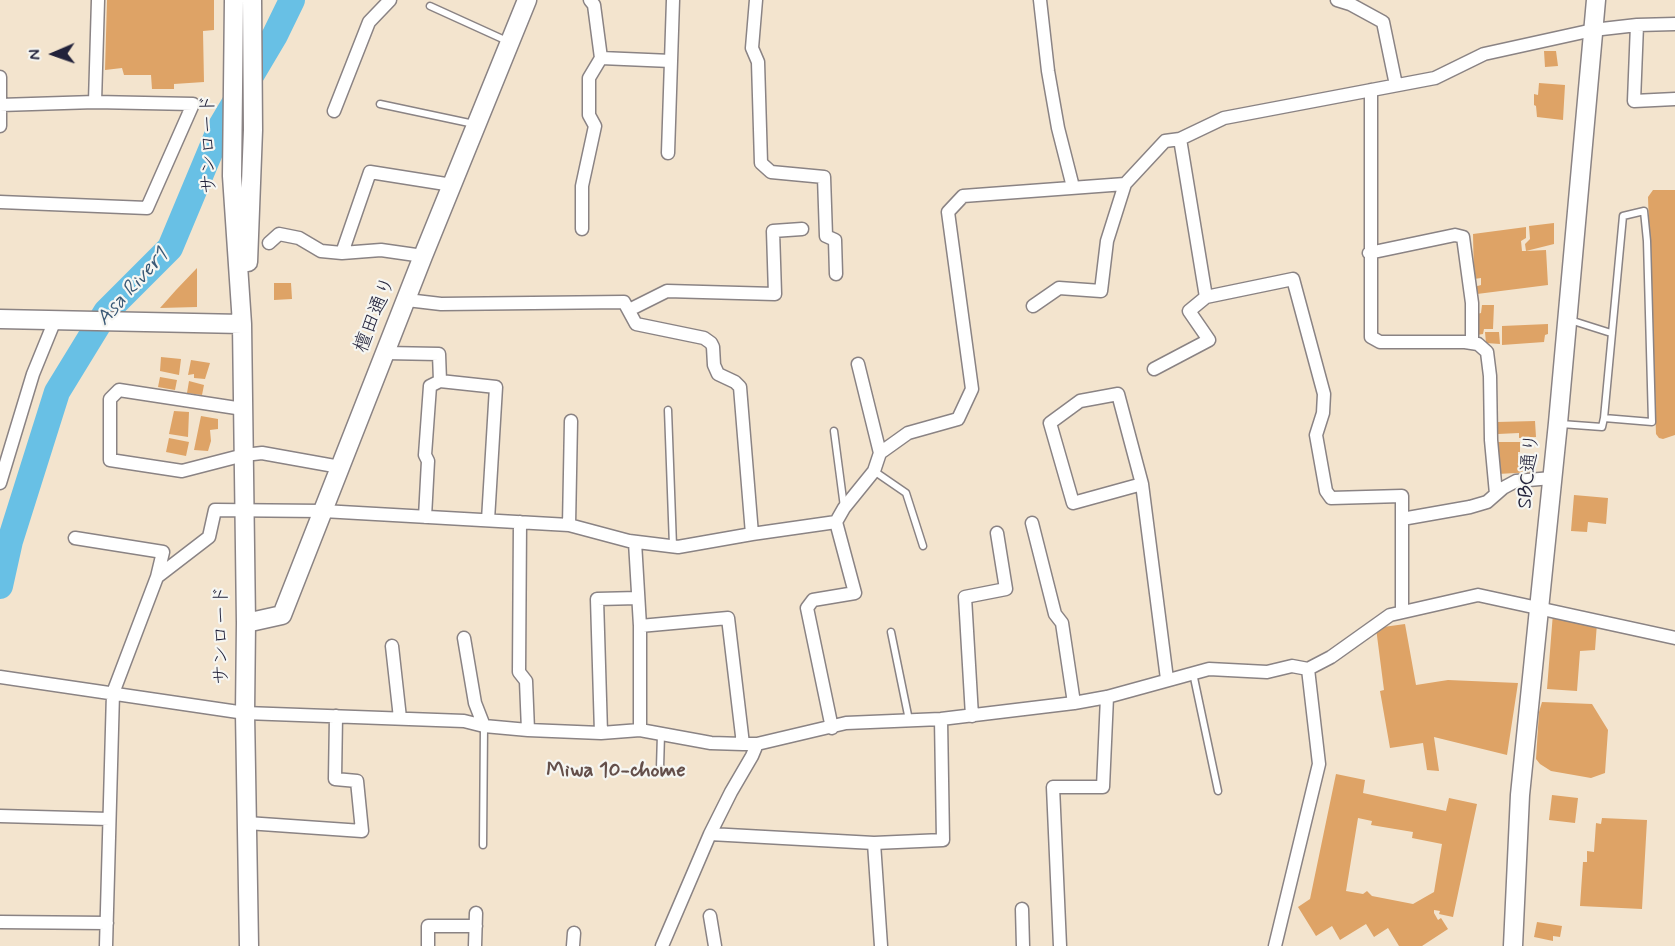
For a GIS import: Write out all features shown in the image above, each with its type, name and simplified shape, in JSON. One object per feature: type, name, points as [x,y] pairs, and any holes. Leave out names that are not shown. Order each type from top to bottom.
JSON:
[{"type":"street","points":[[95,102],[98,0]]},
{"type":"street","name":"サンロード","points":[[234,0],[232,176],[242,324],[249,946]]},
{"type":"street","name":"サンロード","points":[[242,324],[248,262],[253,130],[252,0]]},
{"type":"street","points":[[334,111],[369,22],[390,0]]},
{"type":"street","name":"檀田通り","points":[[246,623],[282,615],[423,256],[527,0]]},
{"type":"street","points":[[582,229],[582,186],[595,126],[589,116],[589,78],[601,58],[594,5],[590,0]]},
{"type":"street","points":[[668,153],[673,0]]},
{"type":"street","points":[[756,0],[752,48],[758,62],[761,163],[771,172],[824,177],[825,236],[835,240],[836,274]]},
{"type":"street","points":[[1040,0],[1048,71],[1058,128],[1073,187]]},
{"type":"street","points":[[1337,0],[1350,2],[1383,22],[1396,85]]},
{"type":"street","name":"SBC通り","points":[[1513,946],[1520,795],[1558,423],[1596,0]]},
{"type":"street","points":[[1033,306],[1059,288],[1101,291],[1107,242],[1125,184],[1165,141],[1180,139],[1224,118],[1435,78],[1493,52],[1593,30],[1675,24]]},
{"type":"street","points":[[1637,25],[1635,101],[1675,99]]},
{"type":"street","points":[[601,58],[671,61]]},
{"type":"street","points":[[0,77],[0,126]]},
{"type":"street","points":[[1371,90],[1369,253],[1371,337],[1380,342],[1472,343],[1478,344],[1486,352],[1490,376],[1491,440],[1496,494]]},
{"type":"street","points":[[0,105],[95,102],[193,104],[147,208],[0,202]]},
{"type":"street","points":[[1180,139],[1206,297]]},
{"type":"street","points":[[342,253],[370,172],[452,185]]},
{"type":"street","points":[[880,453],[908,433],[958,419],[972,388],[948,212],[963,196],[1125,184]]},
{"type":"street","points":[[629,310],[667,291],[775,294],[773,231],[802,229]]},
{"type":"street","points":[[269,243],[279,234],[299,238],[321,251],[342,253],[381,250],[423,256]]},
{"type":"street","points":[[1369,253],[1455,235],[1464,237],[1472,303],[1472,343]]},
{"type":"street","points":[[1154,369],[1209,340],[1189,311],[1206,297],[1293,279],[1324,394],[1323,413],[1316,435],[1326,491],[1331,498],[1402,496],[1402,612]]},
{"type":"street","points":[[407,300],[441,304],[624,302],[636,324],[704,338],[713,347],[714,365],[718,374],[740,387],[752,534]]},
{"type":"street","points":[[0,319],[242,324]]},
{"type":"street","points":[[0,483],[33,374],[60,320]]},
{"type":"street","points":[[385,352],[439,354],[440,381]]},
{"type":"street","points":[[832,728],[807,608],[813,600],[855,593],[836,522],[844,508],[874,471],[880,453],[858,364]]},
{"type":"street","points":[[424,517],[428,461],[425,455],[430,386],[440,381],[496,387],[488,520]]},
{"type":"street","points":[[243,409],[120,390],[110,399],[110,460],[182,471],[244,454],[262,453],[340,467]]},
{"type":"street","points":[[1142,484],[1073,503],[1050,423],[1080,401],[1118,394],[1142,484],[1167,679]]},
{"type":"street","points":[[569,525],[571,421]]},
{"type":"street","points":[[1402,519],[1487,502],[1516,481],[1552,478]]},
{"type":"street","points":[[157,577],[208,537],[215,510],[323,511],[569,525],[635,542],[673,547],[836,522]]},
{"type":"street","points":[[520,522],[519,672],[526,681],[528,729]]},
{"type":"street","points":[[1032,523],[1054,614],[1062,623],[1074,703]]},
{"type":"street","points":[[972,716],[965,597],[1006,589],[997,533]]},
{"type":"street","points":[[75,538],[164,552],[157,577],[113,693],[106,946]]},
{"type":"street","points":[[635,542],[640,626],[640,730]]},
{"type":"street","points":[[0,677],[14,681],[245,713],[464,721],[484,726],[601,733],[640,730],[711,743],[757,744],[846,723],[940,719],[1074,703],[1107,697],[1209,669],[1266,672],[1292,666],[1308,669],[1331,657],[1390,615],[1478,595],[1675,638]]},
{"type":"street","points":[[601,733],[597,599],[638,598]]},
{"type":"street","points":[[640,626],[728,618],[742,744]]},
{"type":"street","points":[[464,638],[475,703],[484,726]]},
{"type":"street","points":[[392,646],[399,718]]},
{"type":"street","points":[[1275,946],[1319,764],[1308,669]]},
{"type":"street","points":[[1060,946],[1053,787],[1103,786],[1107,697]]},
{"type":"street","points":[[247,823],[362,831],[357,781],[335,779],[336,716]]},
{"type":"street","points":[[710,834],[874,843],[943,840],[940,719]]},
{"type":"street","points":[[662,946],[710,834],[757,744]]},
{"type":"street","points":[[0,816],[109,819]]},
{"type":"street","points":[[874,843],[881,946]]},
{"type":"street","points":[[1022,909],[1023,946]]},
{"type":"street","points":[[710,916],[715,946]]},
{"type":"street","points":[[428,946],[428,926],[476,920],[476,946]]},
{"type":"street","points":[[0,922],[106,923]]},
{"type":"lane","points":[[430,6],[510,42]]},
{"type":"lane","points":[[380,104],[476,125]]},
{"type":"lane","points":[[1558,423],[1602,426],[1623,216],[1644,211],[1647,242],[1652,422],[1604,418]]},
{"type":"lane","points":[[1567,319],[1611,333]]},
{"type":"lane","points":[[668,410],[673,547]]},
{"type":"lane","points":[[834,431],[844,508]]},
{"type":"lane","points":[[874,471],[906,493],[923,546]]},
{"type":"lane","points":[[891,632],[909,720]]},
{"type":"lane","points":[[1193,674],[1218,791]]},
{"type":"lane","points":[[483,845],[484,726]]},
{"type":"lane","points":[[660,768],[661,734]]},
{"type":"building","points":[[107,0],[214,0],[214,30],[203,31],[204,82],[174,84],[174,89],[152,89],[151,75],[124,75],[122,68],[105,70]]},
{"type":"building","points":[[1544,51],[1556,51],[1558,66],[1545,67]]},
{"type":"building","points":[[1539,83],[1565,85],[1563,120],[1537,117],[1534,94],[1538,95]]},
{"type":"building","points":[[1653,190],[1675,190],[1675,435],[1663,439],[1656,434],[1648,197]]},
{"type":"building","points":[[1554,223],[1554,244],[1526,251],[1525,244],[1530,239],[1529,226]]},
{"type":"building","points":[[1526,227],[1526,238],[1521,241],[1522,251],[1546,250],[1548,285],[1477,294],[1474,287],[1481,285],[1481,278],[1474,279],[1473,234]]},
{"type":"building","points":[[197,268],[197,307],[160,308],[176,290]]},
{"type":"building","points":[[274,283],[291,283],[292,299],[274,300]]},
{"type":"building","points":[[1482,305],[1494,305],[1493,329],[1484,329],[1483,334],[1477,335],[1477,314],[1481,313]]},
{"type":"building","points":[[1548,324],[1548,334],[1545,335],[1544,342],[1502,345],[1502,326]]},
{"type":"building","points":[[1485,332],[1499,332],[1500,344],[1486,343]]},
{"type":"building","points":[[161,357],[181,359],[179,375],[160,371]]},
{"type":"building","points":[[191,360],[210,363],[205,379],[194,378],[194,374],[188,375]]},
{"type":"building","points":[[160,377],[177,380],[175,390],[158,387]]},
{"type":"building","points":[[189,381],[204,385],[202,395],[187,393]]},
{"type":"building","points":[[174,411],[189,412],[188,437],[169,434]]},
{"type":"building","points":[[201,416],[218,419],[218,429],[210,430],[211,441],[208,451],[194,450]]},
{"type":"building","points":[[1535,421],[1536,437],[1519,438],[1519,433],[1498,434],[1497,422]]},
{"type":"building","points":[[169,438],[189,442],[186,456],[166,452]]},
{"type":"building","points":[[1495,442],[1520,442],[1518,456],[1532,454],[1534,457],[1533,472],[1498,474]]},
{"type":"building","points":[[1574,495],[1608,498],[1606,524],[1588,522],[1587,532],[1571,531]]},
{"type":"building","points":[[1553,613],[1597,623],[1595,650],[1580,651],[1577,691],[1547,689]]},
{"type":"building","points":[[1405,624],[1416,685],[1448,680],[1518,683],[1507,755],[1434,737],[1439,771],[1427,770],[1423,743],[1390,748],[1380,691],[1384,690],[1376,628]]},
{"type":"building","points":[[1542,702],[1592,704],[1608,730],[1605,773],[1591,778],[1551,771],[1540,764],[1536,759],[1539,712]]},
{"type":"building","points":[[1336,774],[1365,780],[1363,793],[1446,811],[1449,798],[1477,804],[1453,917],[1439,914],[1440,911],[1434,910],[1438,920],[1441,918],[1448,929],[1422,946],[1399,946],[1388,928],[1374,937],[1366,924],[1340,940],[1332,926],[1316,936],[1298,907],[1310,899]],"holes":[[[1358,818],[1372,821],[1371,825],[1413,832],[1412,838],[1442,844],[1434,892],[1413,904],[1372,896],[1367,891],[1363,894],[1346,891]]]},
{"type":"building","points":[[1552,795],[1578,798],[1575,823],[1549,820]]},
{"type":"building","points":[[1602,818],[1647,820],[1642,909],[1580,906],[1583,862],[1587,862],[1587,851],[1594,852],[1596,823],[1601,824]]},
{"type":"building","points":[[1537,922],[1562,926],[1560,937],[1553,936],[1553,941],[1534,937]]},
{"type":"waterway","name":"Asa River1","points":[[0,586],[10,541],[57,392],[106,312],[170,248],[221,126],[275,35],[292,0]]},
{"type":"district","name":"Miwa 10-chome","points":[[616,772]]}]
